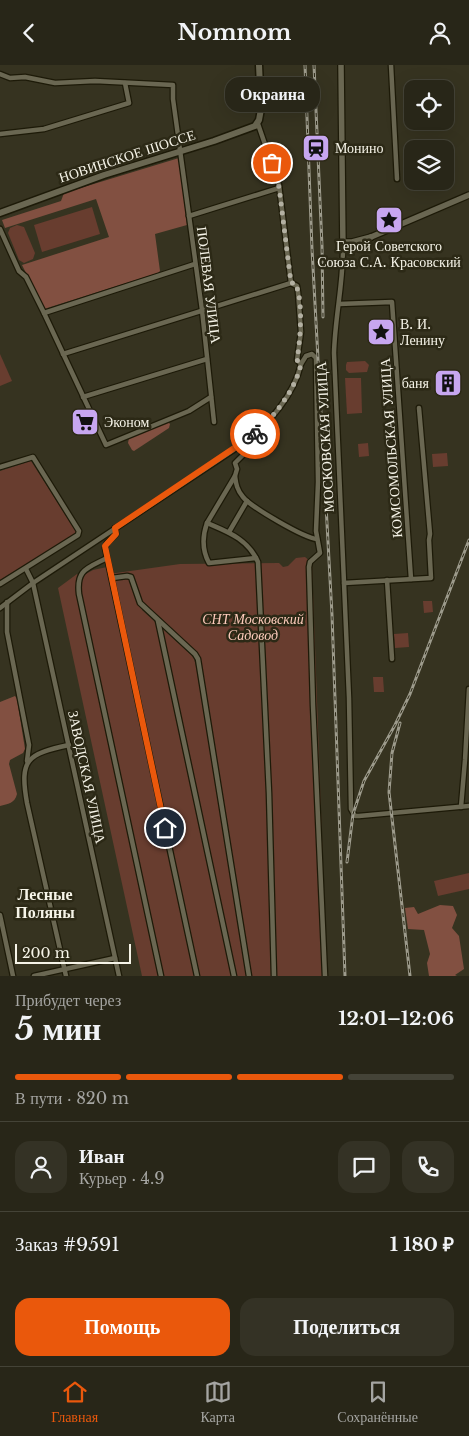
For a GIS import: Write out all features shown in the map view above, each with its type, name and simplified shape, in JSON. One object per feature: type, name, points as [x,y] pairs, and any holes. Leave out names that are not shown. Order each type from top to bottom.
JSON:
[{"type":"main road","points":[[259,65],[261,109],[259,124]]},
{"type":"main road","name":"НОВИНСКОЕ ШОССЕ","points":[[0,213],[104,175],[259,124]]},
{"type":"street","name":"МОСКОВСКАЯ УЛИЦА","points":[[341,65],[343,273],[334,332],[334,353],[349,698],[351,809],[355,816],[359,816],[461,807]]},
{"type":"street","points":[[391,65],[397,179]]},
{"type":"street","points":[[0,74],[10,78],[25,77],[55,83],[95,81],[125,83],[129,103],[44,129],[0,134]]},
{"type":"street","name":"ПОЛЕВАЯ УЛИЦА","points":[[125,83],[173,85],[173,99],[202,310],[214,422]]},
{"type":"street","points":[[259,124],[279,187],[291,283]]},
{"type":"street","points":[[189,216],[279,187]]},
{"type":"street","points":[[342,242],[352,242],[371,237],[469,195]]},
{"type":"street","points":[[0,229],[19,271],[26,277],[44,313],[106,445],[189,411],[211,397]]},
{"type":"street","points":[[343,249],[350,249],[364,243],[371,237]]},
{"type":"street","points":[[44,313],[195,264]]},
{"type":"street","points":[[64,354],[202,310],[295,283],[298,291],[302,352],[314,355],[317,367],[317,539],[320,553],[310,562],[309,567],[324,976]]},
{"type":"street","name":"КОМСОМОЛЬСКАЯ УЛИЦА","points":[[339,304],[392,302],[411,579]]},
{"type":"street","points":[[300,342],[297,360],[300,362]]},
{"type":"street","points":[[0,608],[252,436],[270,419],[285,398],[295,380],[300,362],[308,355]]},
{"type":"street","points":[[83,397],[207,359]]},
{"type":"street","points":[[344,583],[431,578],[430,533],[419,408]]},
{"type":"street","points":[[252,436],[245,453],[235,463],[237,469],[235,475],[204,530],[204,550],[209,563],[256,557]]},
{"type":"street","points":[[0,467],[33,457],[79,531],[78,535],[0,584]]},
{"type":"street","points":[[235,475],[238,490],[247,501],[304,536],[317,539]]},
{"type":"street","points":[[229,533],[247,501]]},
{"type":"street","points":[[207,523],[236,535],[251,548],[258,562],[269,793],[274,976]]},
{"type":"street","points":[[115,528],[116,534],[105,546],[107,558],[197,976]]},
{"type":"street","points":[[107,558],[85,570],[80,575],[78,582],[79,594],[161,976]]},
{"type":"street","name":"ЗАВОДСКАЯ УЛИЦА","points":[[26,569],[34,583],[119,976]]},
{"type":"street","points":[[112,578],[131,577],[139,601],[198,659],[248,976]]},
{"type":"street","points":[[388,580],[392,659]]},
{"type":"street","points":[[7,602],[7,632],[29,745],[25,790],[27,803],[66,976]]},
{"type":"street","points":[[158,621],[234,976]]},
{"type":"street","points":[[469,689],[461,807],[469,806]]},
{"type":"street","points":[[26,765],[31,758],[40,752],[69,745]]},
{"type":"street","points":[[0,915],[13,976]]},
{"type":"street","points":[[34,976],[116,958]]},
{"type":"green space","points":[[92,207],[100,234],[42,252],[34,225]]},
{"type":"green space","points":[[17,225],[24,227],[35,253],[33,259],[24,263],[19,260],[8,233],[10,228]]},
{"type":"green space","points":[[0,354],[12,381],[0,386]]},
{"type":"green space","points":[[365,361],[369,365],[367,372],[349,373],[346,370],[347,362]]},
{"type":"green space","points":[[345,378],[361,378],[362,413],[347,414]]},
{"type":"green space","points":[[368,443],[369,456],[359,457],[358,444]]},
{"type":"green space","points":[[447,453],[448,466],[433,467],[432,454]]},
{"type":"green space","points":[[31,461],[77,533],[0,580],[0,471]]},
{"type":"green space","name":"СНТ Московский Садовод","points":[[305,557],[312,563],[327,976],[251,976],[199,658],[143,603],[142,610],[191,655],[196,666],[247,976],[142,976],[58,588],[77,574],[82,576],[93,570],[107,567],[109,574],[180,564],[279,563],[283,567],[288,566],[296,558]]},
{"type":"green space","points":[[423,601],[432,601],[433,612],[424,613]]},
{"type":"green space","points":[[408,633],[409,647],[395,648],[394,634]]},
{"type":"green space","points":[[373,677],[383,677],[384,692],[374,692]]},
{"type":"green space","points":[[469,873],[469,889],[438,896],[434,881]]},
{"type":"shaded area","points":[[179,158],[187,225],[155,234],[160,271],[44,309],[22,265],[109,237],[96,199],[5,228],[2,220],[61,201],[64,193]]},
{"type":"shaded area","points":[[168,422],[170,424],[169,428],[134,451],[132,450],[128,443],[129,438]]},
{"type":"shaded area","points":[[15,696],[25,749],[23,753],[10,760],[9,764],[17,794],[16,797],[11,803],[0,806],[0,702]]},
{"type":"shaded area","points":[[440,905],[453,906],[457,915],[452,928],[459,936],[464,969],[455,975],[457,976],[429,976],[427,963],[430,954],[424,930],[408,929],[405,908],[414,907],[418,914]]},
{"type":"railway","points":[[305,65],[312,249],[332,615],[345,976]]},
{"type":"railway","points":[[314,65],[322,246],[323,317]]},
{"type":"railway","points":[[347,862],[353,814],[364,781],[410,694],[469,540]]},
{"type":"railway","points":[[400,723],[392,753],[389,792],[410,976]]},
{"type":"way so far","points":[[255,434],[270,419],[289,393],[301,364],[297,360],[301,332],[298,291],[295,283],[291,283],[279,187],[272,163]]},
{"type":"place","name":"Монино","points":[[316,148]]},
{"type":"place","name":"Окраина","points":[[272,163]]},
{"type":"place","name":"Герой Советского Союза С.А. Красовский","points":[[389,220]]},
{"type":"place","name":"В. И. Ленину","points":[[381,332]]},
{"type":"place","name":"баня","points":[[448,383]]},
{"type":"place","name":"Эконом","points":[[85,422]]},
{"type":"district","name":"Лесные Поляны","points":[[45,903]]},
{"type":"route","points":[[165,828],[105,546],[116,534],[115,528],[255,434]]}]
